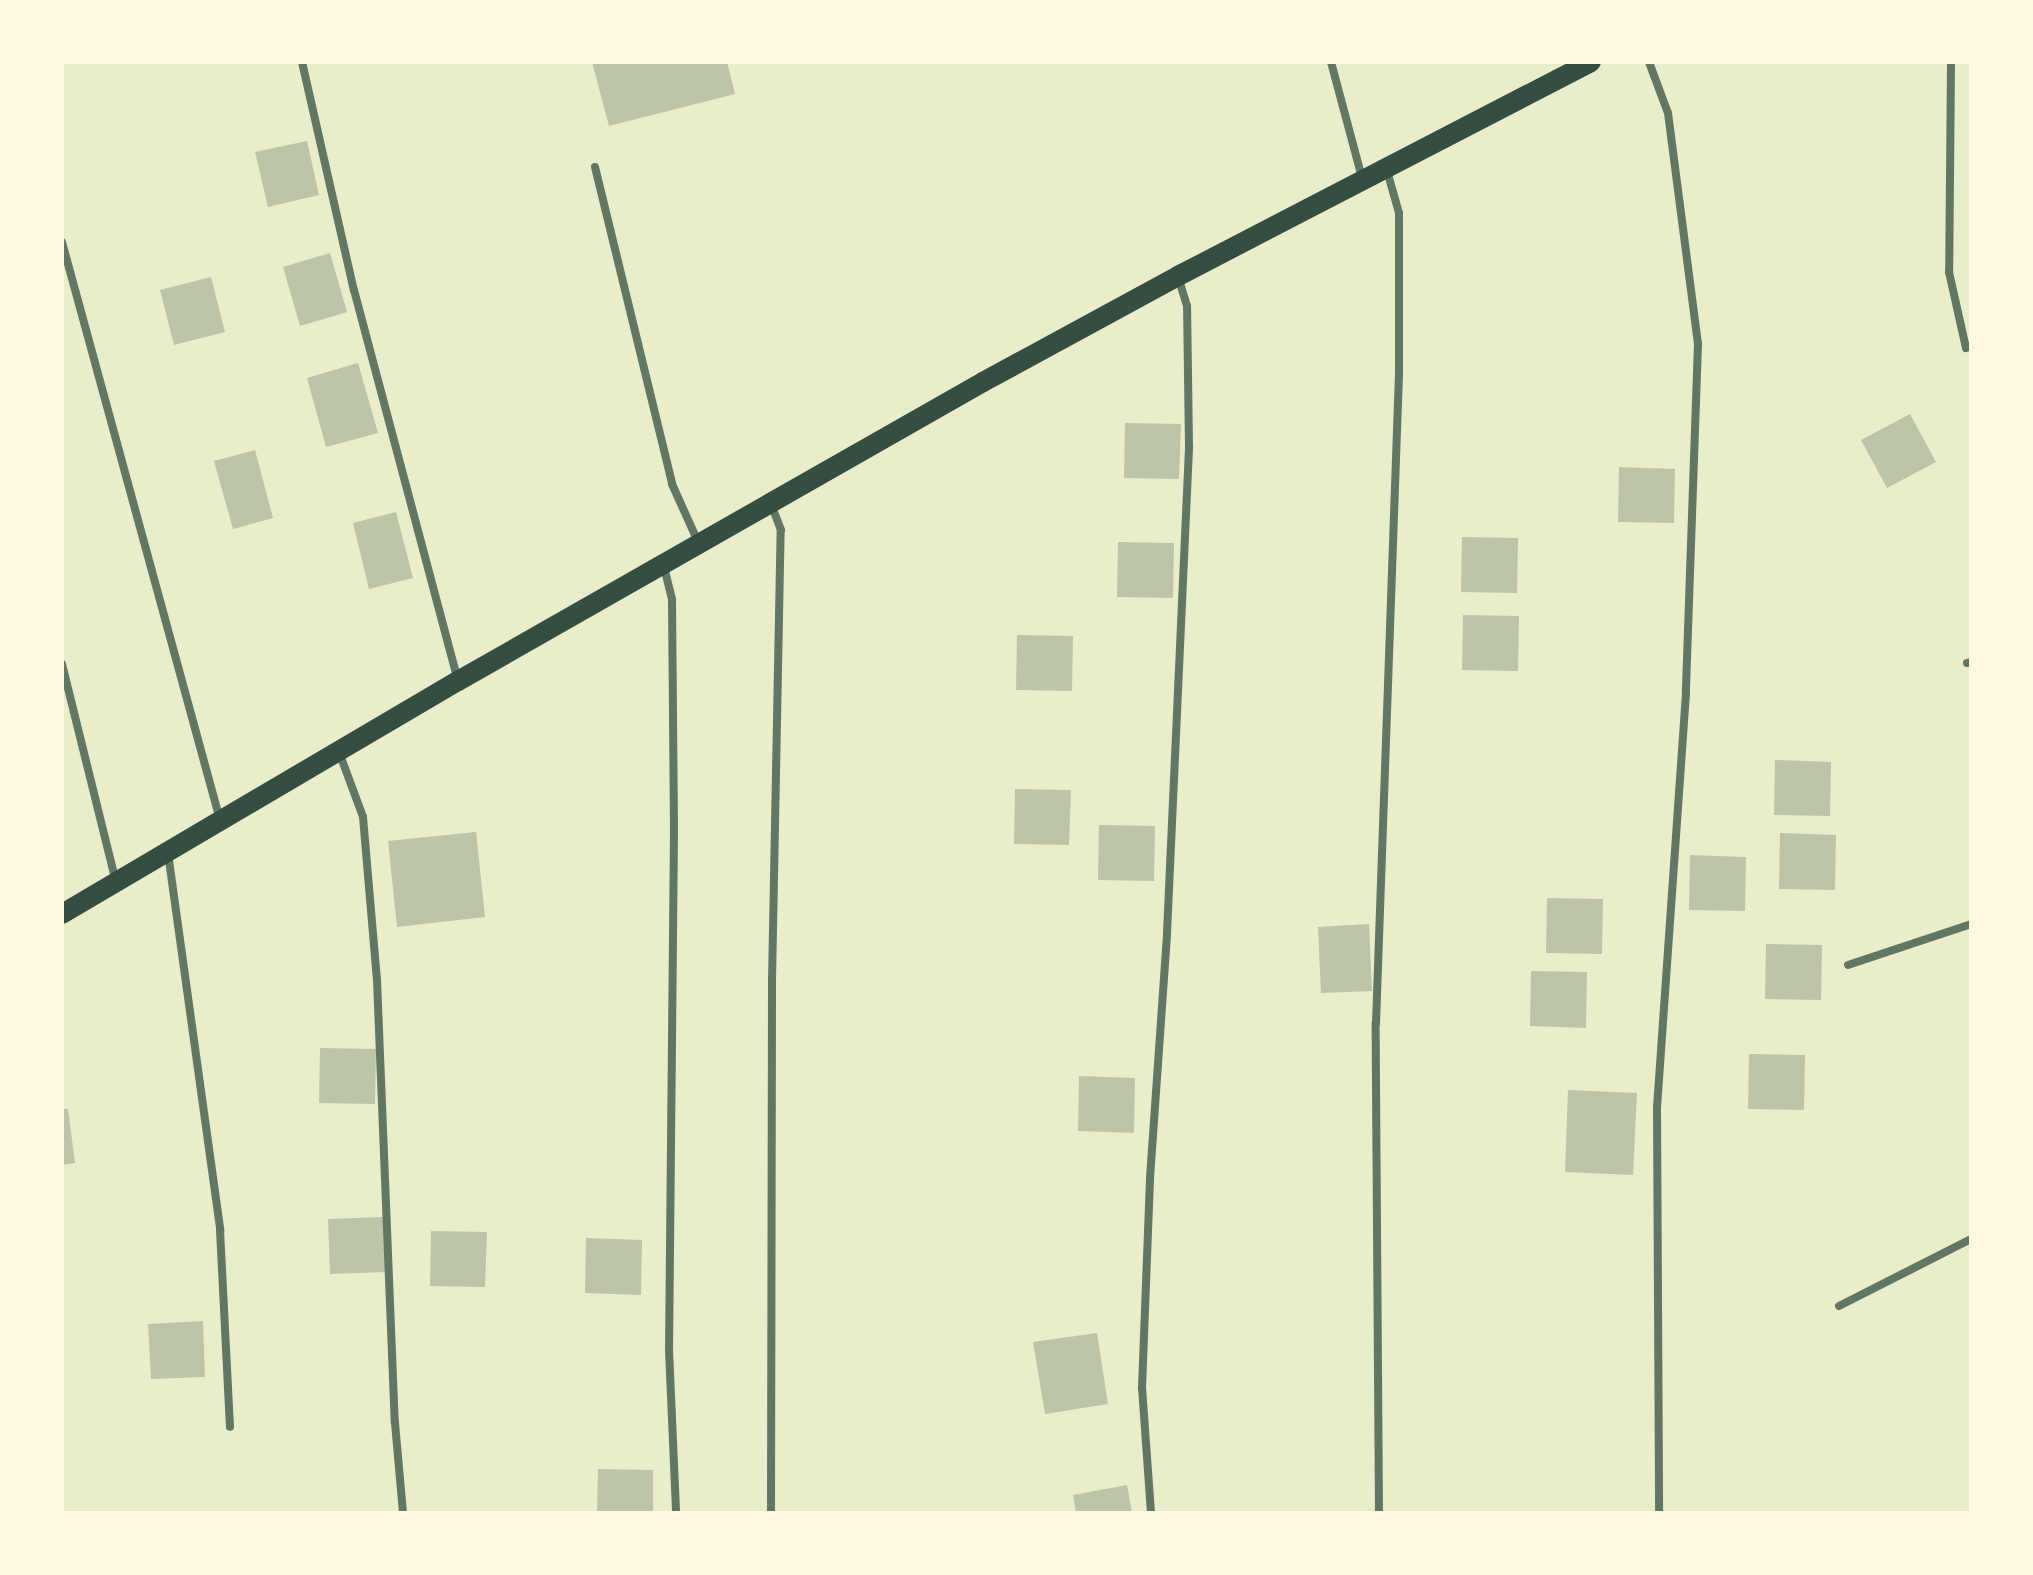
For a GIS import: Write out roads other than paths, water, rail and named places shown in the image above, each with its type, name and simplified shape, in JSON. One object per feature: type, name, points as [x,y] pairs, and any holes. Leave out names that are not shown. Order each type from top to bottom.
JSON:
[{"type":"main road","points":[[62,914],[458,681],[983,382],[1386,166],[1591,62]]},
{"type":"street","points":[[302,62],[354,290],[458,681]]},
{"type":"street","points":[[1331,62],[1362,179]]},
{"type":"street","points":[[1649,62],[1668,113],[1698,344],[1686,693],[1657,1107],[1659,1513]]},
{"type":"street","points":[[1951,62],[1949,272],[1966,348]]},
{"type":"street","points":[[1379,1513],[1376,1023],[1399,374],[1399,213],[1386,166]]},
{"type":"street","points":[[595,167],[672,484],[699,545]]},
{"type":"street","points":[[62,242],[220,821]]},
{"type":"street","points":[[1151,1513],[1142,1388],[1150,1178],[1167,933],[1189,446],[1187,306],[1178,276]]},
{"type":"street","points":[[771,504],[781,530],[772,981],[771,1513]]},
{"type":"street","points":[[664,566],[672,600],[673,662],[669,1350],[676,1513]]},
{"type":"street","points":[[62,664],[116,884]]},
{"type":"street","points":[[339,751],[363,817],[370,891],[384,1121],[395,1423],[403,1513]]},
{"type":"street","points":[[168,852],[220,1230],[230,1427]]},
{"type":"street","points":[[1848,965],[1971,924]]},
{"type":"street","points":[[1839,1306],[1971,1239]]}]
